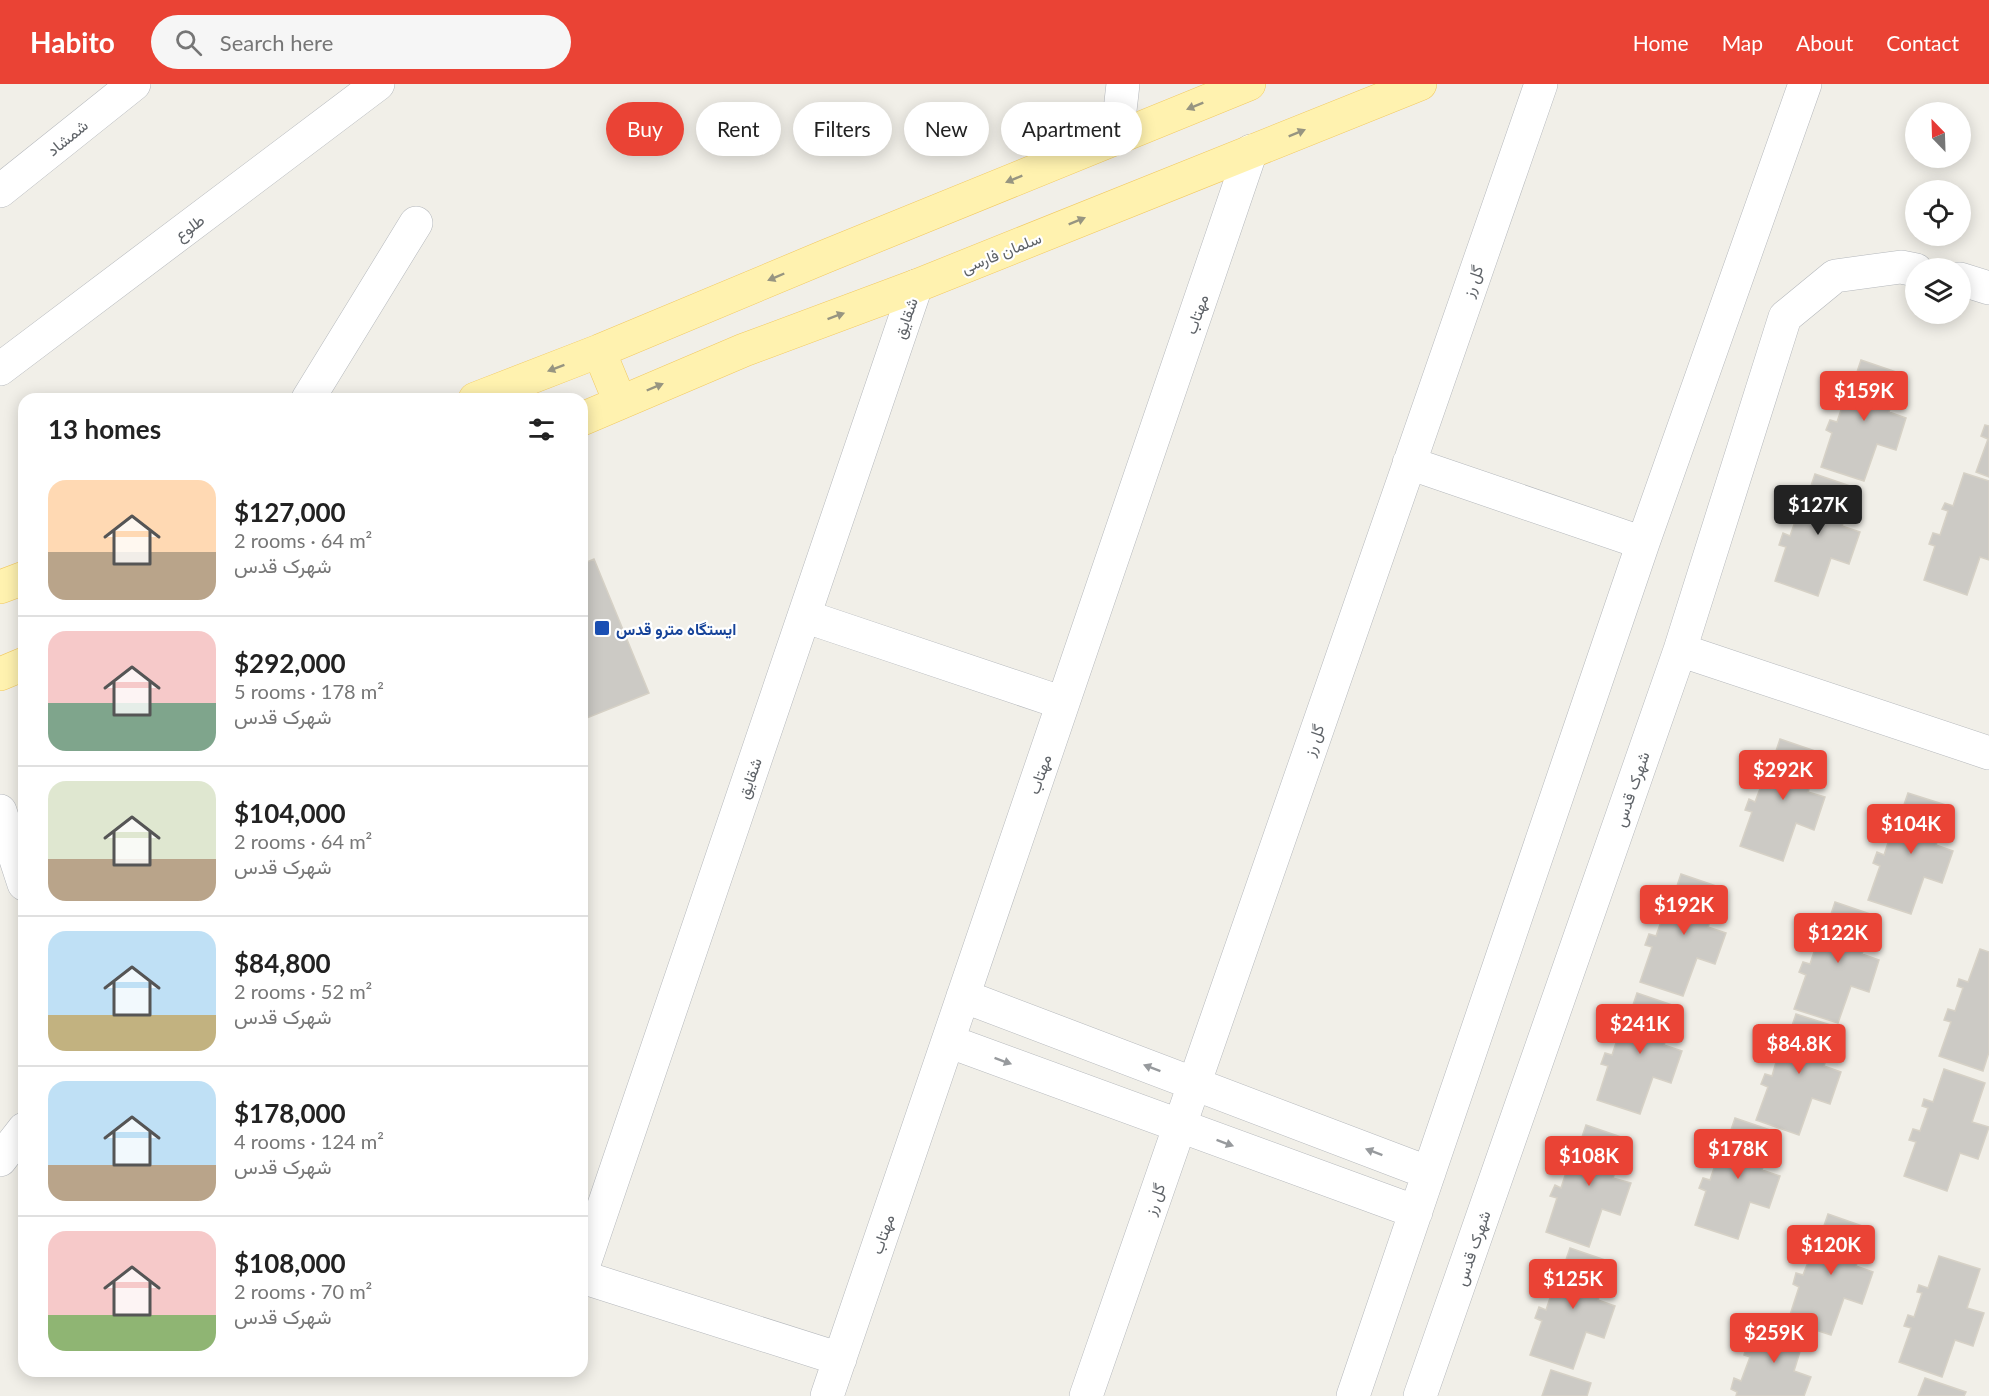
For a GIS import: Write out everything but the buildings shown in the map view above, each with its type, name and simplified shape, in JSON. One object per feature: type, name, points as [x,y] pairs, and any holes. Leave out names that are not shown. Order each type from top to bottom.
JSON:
[{"type":"main road","points":[[1142,127],[1249,84]]},
{"type":"main road","name":"سلمان فارسی","points":[[588,416],[744,350],[916,286],[1420,84]]},
{"type":"main road","points":[[490,393],[599,351],[1071,156]]},
{"type":"main road","points":[[599,351],[620,402]]},
{"type":"main road","points":[[0,587],[18,580]]},
{"type":"main road","points":[[0,674],[18,666]]},
{"type":"street","name":"شمشاد","points":[[0,191],[134,84]]},
{"type":"street","name":"طلوع","points":[[0,369],[378,84]]},
{"type":"street","points":[[1121,102],[1123,84]]},
{"type":"street","name":"گل رز","points":[[1086,1396],[1541,84]]},
{"type":"street","points":[[1353,1396],[1642,543],[1805,84]]},
{"type":"street","name":"مهتاب","points":[[827,1396],[1251,152]]},
{"type":"street","points":[[312,393],[416,223]]},
{"type":"street","name":"شهرک قدس","points":[[1420,1396],[1680,650],[1785,317],[1835,276],[1905,268]]},
{"type":"street","points":[[1971,282],[1989,288]]},
{"type":"street","name":"شقايق","points":[[588,1252],[916,286]]},
{"type":"street","points":[[1409,463],[1642,543]]},
{"type":"street","points":[[804,616],[1063,703]]},
{"type":"street","points":[[1680,650],[1989,753]]},
{"type":"street","points":[[0,811],[18,866]]},
{"type":"street","points":[[0,899],[18,892]]},
{"type":"street","points":[[963,996],[1429,1173]]},
{"type":"street","points":[[948,1041],[1416,1212]]},
{"type":"street","points":[[0,1160],[18,1138]]},
{"type":"street","points":[[588,1279],[840,1359]]},
{"type":"place","name":"ایستگاه مترو قدس","points":[[602,628]]}]
